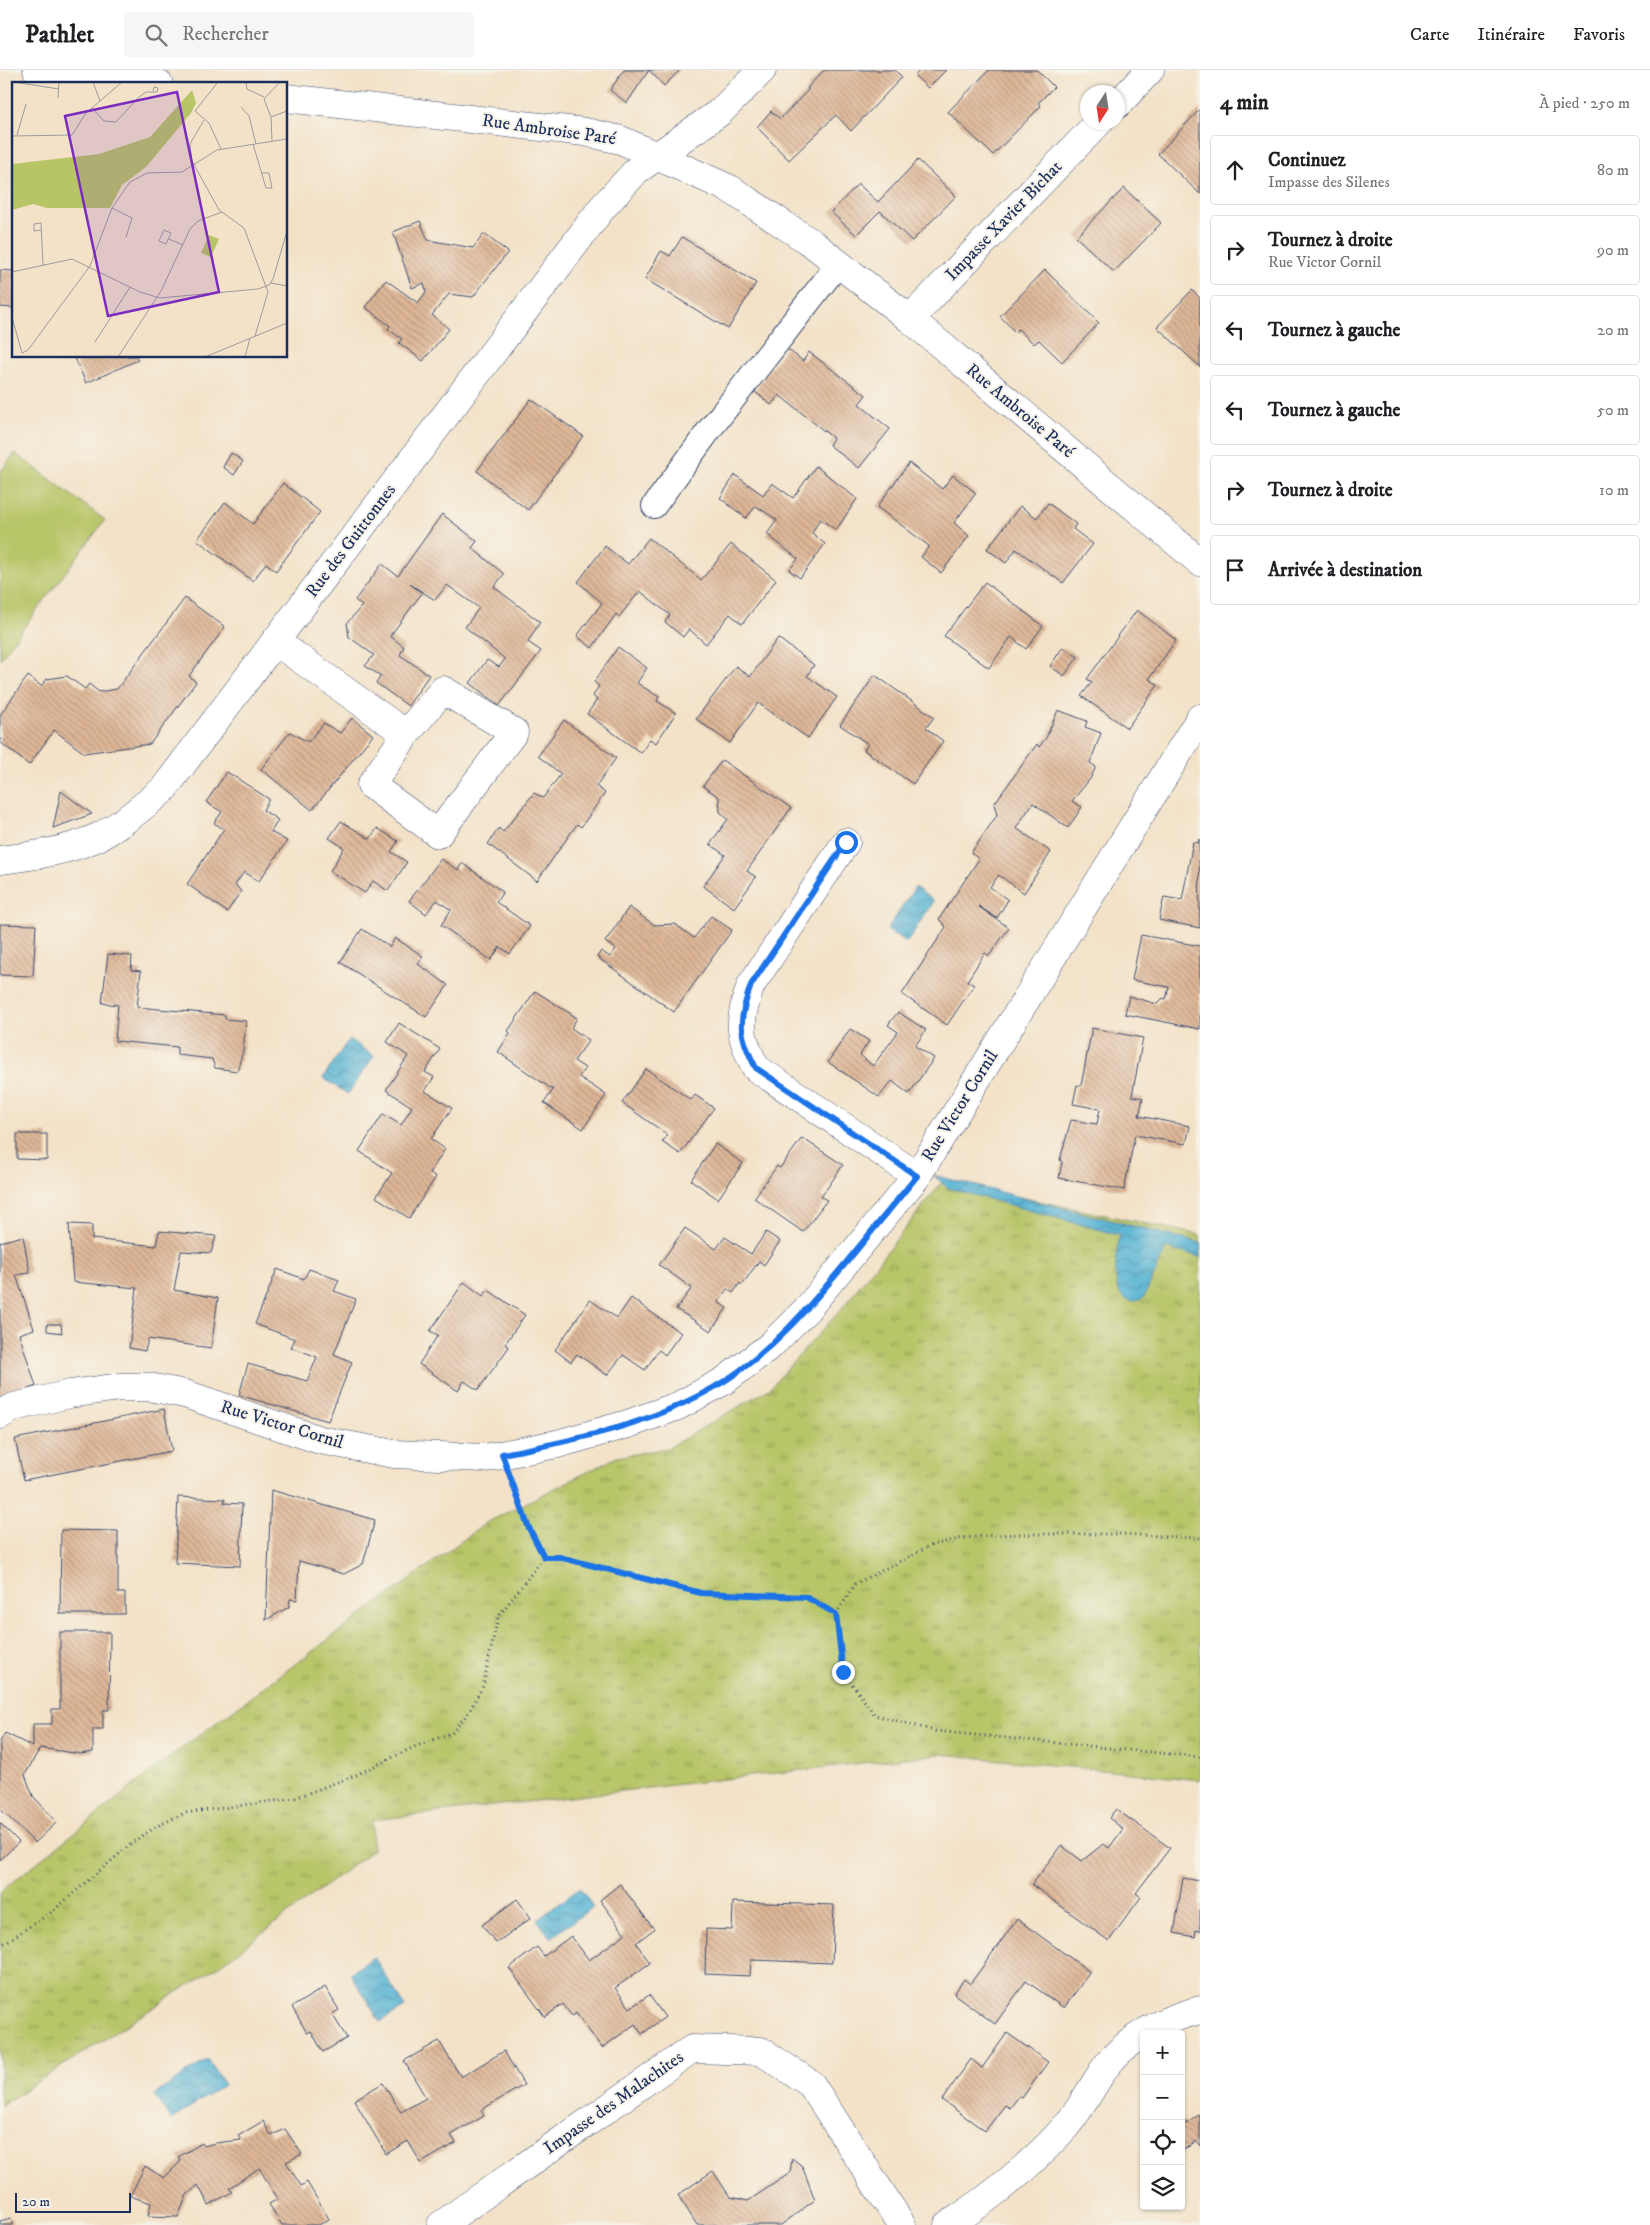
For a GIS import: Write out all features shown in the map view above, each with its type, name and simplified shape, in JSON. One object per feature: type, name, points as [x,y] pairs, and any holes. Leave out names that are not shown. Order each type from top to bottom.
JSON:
[{"type":"street","points":[[37,70],[141,82]]},
{"type":"street","name":"Rue des Guittonnes","points":[[0,860],[63,849],[97,838],[128,819],[163,790],[602,208],[638,170],[720,112],[762,70]]},
{"type":"street","points":[[1125,97],[1150,70]]},
{"type":"street","name":"Rue Ambroise Paré","points":[[288,98],[585,132],[621,140],[730,189],[813,244],[910,319],[1200,562]]},
{"type":"street","name":"Impasse Xavier Bichat","points":[[910,319],[1091,130]]},
{"type":"street","points":[[275,641],[406,734]]},
{"type":"street","points":[[443,690],[514,732],[438,834],[371,785],[406,734],[443,690]]},
{"type":"street","name":"Rue Victor Cornil","points":[[0,1415],[14,1407],[70,1394],[120,1386],[149,1387],[185,1394],[320,1440],[394,1454],[486,1458],[556,1444],[628,1424],[678,1406],[724,1381],[772,1345],[807,1309],[917,1176],[1200,718]]},
{"type":"street","points":[[846,842],[751,985],[743,1007],[741,1027],[746,1048],[756,1068],[917,1176]]},
{"type":"street","points":[[948,2225],[976,2207],[1011,2178],[1066,2126],[1087,2099],[1107,2065],[1126,2046],[1145,2031],[1173,2017],[1200,2010]]},
{"type":"street","name":"Impasse des Malachites","points":[[441,2225],[692,2049],[761,2052],[812,2084],[902,2225]]},
{"type":"lane","points":[[654,506],[710,429],[838,264]]},
{"type":"path","points":[[502,1454],[528,1526],[544,1557]]},
{"type":"path","points":[[1200,1538],[1122,1534],[1012,1534],[963,1538],[932,1545],[855,1584],[836,1614],[843,1672],[875,1715],[935,1731],[1200,1758]]},
{"type":"path","points":[[544,1557],[559,1557],[701,1593],[806,1597],[836,1614]]},
{"type":"path","points":[[0,1946],[53,1911],[133,1842],[157,1826],[185,1813],[295,1798],[356,1775],[414,1747],[452,1733],[468,1712],[483,1686],[498,1617],[544,1557]]},
{"type":"green space","points":[[15,453],[105,520],[0,659],[0,472]]},
{"type":"green space","points":[[943,1181],[1200,1235],[1200,1780],[941,1754],[372,1820],[373,1850],[220,1965],[0,2106],[0,1892],[167,1759],[486,1523],[617,1457],[668,1448],[769,1389],[837,1314]]},
{"type":"water","points":[[915,887],[934,901],[907,942],[887,930]]},
{"type":"water","points":[[349,1039],[374,1056],[348,1094],[323,1078]]},
{"type":"water","points":[[933,1175],[1200,1243],[1200,1257],[1166,1248],[1144,1297],[1131,1301],[1118,1290],[1116,1281],[1119,1235],[948,1188]]},
{"type":"water","points":[[580,1888],[593,1907],[551,1938],[537,1920]]},
{"type":"water","points":[[374,1957],[405,2007],[380,2022],[350,1973]]},
{"type":"water","points":[[208,2059],[224,2085],[171,2120],[154,2095]]},
{"type":"building","points":[[624,70],[649,70],[627,103],[610,90]]},
{"type":"building","points":[[649,70],[680,70],[664,86]]},
{"type":"building","points":[[824,70],[895,70],[902,77],[851,131],[836,115],[789,160],[757,127],[771,111],[780,119],[809,89],[807,88]]},
{"type":"building","points":[[920,70],[946,70],[928,88],[915,76]]},
{"type":"building","points":[[989,70],[1037,70],[1054,87],[1038,103],[1041,106],[993,155],[948,112]]},
{"type":"building","points":[[1200,109],[1200,194],[1158,154]]},
{"type":"building","points":[[918,160],[956,196],[912,241],[880,211],[856,235],[831,212],[858,184],[878,202]]},
{"type":"building","points":[[1124,188],[1161,223],[1114,272],[1076,237]]},
{"type":"building","points":[[420,221],[428,240],[473,248],[484,234],[508,252],[473,297],[449,294],[432,315],[449,329],[423,361],[399,343],[402,339],[388,329],[390,326],[365,307],[386,280],[418,303],[426,292],[424,283],[412,288],[393,232]]},
{"type":"building","points":[[682,237],[756,283],[728,329],[645,279],[661,251],[670,256]]},
{"type":"building","points":[[0,270],[12,271],[12,308],[0,307]]},
{"type":"building","points":[[1045,270],[1099,323],[1062,362],[1039,340],[1034,344],[1018,329],[1015,332],[1000,316]]},
{"type":"building","points":[[1192,290],[1200,298],[1200,367],[1157,327]]},
{"type":"building","points":[[786,348],[803,361],[809,352],[866,395],[859,404],[890,429],[859,468],[829,445],[833,438],[779,395],[771,405],[754,391]]},
{"type":"building","points":[[75,358],[137,358],[138,360],[86,383]]},
{"type":"building","points":[[531,399],[583,436],[528,510],[477,471]]},
{"type":"building","points":[[231,453],[243,461],[234,475],[223,467]]},
{"type":"building","points":[[909,463],[942,489],[953,475],[976,493],[954,523],[969,536],[941,573],[921,557],[929,546],[877,507]]},
{"type":"building","points":[[816,466],[857,499],[836,530],[820,519],[812,533],[825,544],[800,578],[789,570],[798,559],[767,534],[777,520],[756,506],[746,518],[720,498],[735,475],[763,495],[772,483],[793,498]]},
{"type":"building","points":[[283,483],[320,512],[276,571],[266,563],[253,581],[197,540],[225,502],[253,524]]},
{"type":"building","points":[[1048,503],[1076,524],[1073,529],[1093,544],[1063,583],[1016,549],[1006,563],[987,549],[1020,506],[1037,518]]},
{"type":"building","points":[[442,514],[477,541],[472,548],[504,574],[494,587],[540,622],[528,642],[541,651],[499,706],[470,683],[487,660],[499,667],[505,659],[465,627],[479,608],[447,585],[435,600],[410,584],[422,593],[390,636],[404,647],[400,655],[429,675],[408,706],[376,683],[381,676],[365,666],[374,655],[349,637],[347,623],[362,606],[355,600],[382,564],[398,576]]},
{"type":"building","points":[[649,538],[701,580],[731,544],[776,580],[742,624],[730,614],[706,644],[689,629],[683,637],[665,622],[670,615],[640,591],[619,617],[616,614],[592,648],[577,636],[602,603],[578,582],[605,546],[628,564]]},
{"type":"building","points":[[985,582],[1043,626],[1026,649],[1011,637],[989,668],[944,636]]},
{"type":"building","points":[[185,598],[225,627],[189,676],[196,682],[150,744],[84,753],[54,730],[29,765],[0,742],[0,715],[28,676],[41,686],[47,679],[67,676],[85,689],[89,684],[99,692],[117,689]]},
{"type":"building","points":[[1137,610],[1176,640],[1149,679],[1158,685],[1127,728],[1081,696],[1092,682],[1087,679]]},
{"type":"building","points":[[778,638],[814,665],[807,676],[837,697],[808,738],[758,703],[730,743],[696,719],[736,666],[750,677]]},
{"type":"building","points":[[618,647],[647,668],[637,683],[659,697],[657,701],[676,713],[656,743],[650,739],[641,753],[587,714],[597,700],[593,696],[599,686],[594,682]]},
{"type":"building","points":[[1063,647],[1078,657],[1064,676],[1050,666]]},
{"type":"building","points":[[875,675],[934,717],[926,728],[943,741],[913,784],[864,750],[868,744],[840,725]]},
{"type":"building","points":[[1058,710],[1087,721],[1085,727],[1101,733],[1090,763],[1096,767],[1090,779],[1072,801],[1082,807],[1068,828],[1033,803],[1016,828],[1051,852],[1024,893],[999,875],[990,887],[1008,900],[997,918],[978,906],[1009,928],[989,956],[985,953],[967,981],[974,985],[947,1025],[902,994],[946,927],[939,919],[979,859],[971,853],[997,815],[994,804],[1037,744],[1039,747],[1046,738]]},
{"type":"building","points":[[352,718],[373,735],[312,810],[261,769],[290,732],[308,742],[324,723],[340,733]]},
{"type":"building","points":[[564,720],[616,758],[596,786],[605,793],[581,827],[577,824],[537,881],[488,844],[499,828],[503,832],[534,793],[543,798],[561,774],[538,756]]},
{"type":"building","points":[[722,760],[791,808],[747,871],[756,877],[734,908],[703,886],[725,855],[710,844],[728,819],[720,812],[719,797],[703,786]]},
{"type":"building","points":[[227,772],[269,799],[263,810],[278,820],[271,832],[287,841],[259,881],[244,872],[235,885],[241,891],[227,912],[187,884],[224,829],[214,823],[222,812],[206,802]]},
{"type":"building","points":[[61,791],[92,814],[53,828]]},
{"type":"building","points":[[341,821],[370,839],[377,828],[398,841],[391,852],[407,862],[388,891],[373,881],[365,893],[330,871],[344,848],[329,838]]},
{"type":"building","points":[[1199,839],[1200,928],[1159,920],[1164,897],[1182,900],[1193,842],[1198,843]]},
{"type":"building","points":[[441,859],[458,870],[462,863],[503,892],[496,902],[530,926],[510,954],[500,947],[491,960],[441,925],[451,910],[437,900],[426,914],[409,901]]},
{"type":"building","points":[[629,907],[654,925],[675,924],[694,938],[711,916],[732,930],[674,1012],[597,957],[601,951],[610,957],[616,949],[605,942]]},
{"type":"building","points":[[0,924],[36,925],[33,976],[0,975]]},
{"type":"building","points":[[362,929],[390,947],[395,938],[423,956],[418,964],[448,985],[426,1017],[340,962]]},
{"type":"building","points":[[1141,935],[1200,946],[1200,1029],[1125,1014],[1129,996],[1157,1004],[1163,998],[1166,999],[1169,987],[1132,980]]},
{"type":"building","points":[[108,954],[132,956],[131,970],[141,971],[137,1007],[225,1015],[225,1019],[246,1021],[243,1051],[237,1071],[215,1068],[212,1059],[177,1055],[177,1047],[115,1041],[118,1005],[102,1003]]},
{"type":"building","points":[[535,991],[577,1018],[571,1028],[589,1040],[574,1061],[585,1068],[579,1077],[606,1095],[583,1129],[544,1103],[553,1090],[498,1052],[510,1033],[508,1031]]},
{"type":"building","points":[[898,1012],[926,1030],[915,1046],[934,1058],[909,1094],[892,1081],[879,1097],[828,1062],[850,1029],[869,1041],[860,1055],[873,1066],[898,1032],[888,1025]]},
{"type":"building","points":[[399,1023],[440,1049],[425,1072],[434,1077],[425,1091],[452,1108],[431,1139],[445,1149],[430,1173],[436,1177],[409,1218],[376,1197],[392,1173],[359,1151],[383,1114],[401,1125],[412,1107],[386,1090],[408,1056],[387,1042]]},
{"type":"building","points":[[1092,1028],[1143,1038],[1132,1096],[1143,1098],[1139,1116],[1190,1126],[1186,1144],[1135,1135],[1124,1190],[1059,1178],[1062,1162],[1060,1160],[1071,1120],[1097,1124],[1100,1109],[1073,1104],[1077,1085],[1081,1086]]},
{"type":"building","points":[[646,1069],[691,1100],[695,1095],[714,1108],[680,1154],[662,1142],[668,1135],[622,1103]]},
{"type":"building","points":[[17,1134],[47,1134],[47,1160],[17,1159]]},
{"type":"building","points":[[802,1138],[843,1165],[821,1197],[827,1200],[803,1232],[754,1198],[777,1166],[780,1168]]},
{"type":"building","points":[[715,1144],[743,1163],[718,1199],[691,1180]]},
{"type":"building","points":[[69,1224],[92,1225],[92,1239],[156,1246],[159,1231],[216,1236],[211,1253],[181,1251],[174,1290],[218,1298],[211,1348],[148,1339],[145,1351],[129,1348],[137,1288],[73,1282]]},
{"type":"building","points":[[685,1228],[716,1249],[725,1237],[751,1254],[766,1232],[780,1241],[764,1265],[759,1261],[742,1285],[740,1283],[733,1293],[727,1289],[718,1302],[727,1308],[711,1331],[676,1309],[692,1288],[659,1265]]},
{"type":"building","points":[[23,1236],[30,1273],[16,1275],[34,1329],[19,1334],[36,1386],[0,1400],[0,1242]]},
{"type":"building","points":[[277,1269],[304,1279],[309,1269],[339,1280],[334,1291],[356,1299],[334,1354],[352,1362],[328,1421],[239,1395],[248,1364],[307,1381],[317,1357],[291,1347],[295,1339],[255,1324]]},
{"type":"building","points":[[464,1282],[483,1296],[488,1290],[525,1315],[505,1344],[509,1347],[478,1390],[464,1381],[458,1391],[419,1364],[438,1335],[430,1331]]},
{"type":"building","points":[[631,1298],[681,1333],[665,1355],[659,1350],[645,1370],[623,1355],[607,1375],[577,1354],[571,1362],[555,1350],[590,1300],[617,1318]]},
{"type":"building","points":[[47,1324],[61,1324],[62,1333],[47,1331]]},
{"type":"building","points":[[164,1409],[172,1451],[24,1480],[15,1439]]},
{"type":"building","points":[[271,1490],[375,1520],[363,1564],[344,1574],[299,1561],[297,1600],[290,1599],[289,1607],[266,1620]]},
{"type":"building","points":[[178,1497],[225,1499],[224,1503],[242,1504],[240,1566],[175,1563]]},
{"type":"building","points":[[61,1530],[118,1531],[118,1593],[125,1593],[125,1614],[60,1614]]},
{"type":"building","points":[[60,1632],[110,1632],[109,1710],[103,1710],[103,1729],[93,1729],[93,1752],[81,1754],[40,1748],[25,1775],[33,1796],[57,1822],[35,1843],[0,1809],[0,1742],[5,1733],[33,1747],[33,1724],[52,1724],[52,1709],[60,1709]]},
{"type":"building","points":[[1116,1809],[1170,1848],[1136,1893],[1141,1897],[1109,1941],[1032,1885],[1061,1845],[1082,1861],[1103,1844],[1109,1848],[1123,1829],[1109,1818]]},
{"type":"building","points":[[0,1823],[19,1842],[0,1860]]},
{"type":"building","points":[[1183,1878],[1200,1881],[1200,1931],[1196,1930],[1195,1937],[1174,1933]]},
{"type":"building","points":[[620,1884],[654,1929],[636,1943],[650,1963],[615,1988],[630,2008],[649,1995],[665,2017],[642,2034],[635,2024],[602,2048],[576,2013],[572,2016],[563,2004],[545,2017],[509,1968],[537,1947],[544,1956],[571,1936],[589,1960],[625,1934],[600,1900]]},
{"type":"building","points":[[517,1899],[531,1918],[496,1943],[482,1925]]},
{"type":"building","points":[[733,1902],[834,1905],[832,1963],[751,1960],[750,1976],[705,1974],[706,1929],[732,1930]]},
{"type":"building","points":[[1017,1919],[1090,1972],[1064,2008],[1026,1981],[995,2024],[954,1994],[964,1979],[970,1984]]},
{"type":"building","points":[[325,1987],[339,2010],[332,2014],[347,2038],[323,2052],[311,2031],[307,2033],[292,2007]]},
{"type":"building","points":[[1007,2033],[1048,2062],[1022,2098],[1019,2096],[1010,2108],[1005,2105],[985,2131],[942,2100],[971,2059],[982,2068]]},
{"type":"building","points":[[439,2041],[461,2077],[504,2051],[524,2085],[481,2110],[484,2116],[451,2135],[456,2143],[421,2163],[408,2141],[386,2154],[354,2100],[383,2083],[401,2112],[426,2098],[404,2061]]},
{"type":"building","points":[[1200,2114],[1200,2146],[1196,2141],[1185,2149],[1185,2123],[1186,2124]]},
{"type":"building","points":[[263,2121],[271,2136],[285,2129],[302,2154],[286,2162],[301,2186],[307,2182],[329,2219],[319,2225],[282,2225],[269,2204],[278,2199],[259,2168],[229,2188],[232,2192],[209,2205],[198,2185],[187,2195],[178,2217],[148,2216],[151,2203],[130,2196],[145,2166],[164,2178],[181,2161],[178,2157],[202,2143],[204,2146],[241,2140],[238,2136]]},
{"type":"building","points":[[792,2158],[802,2166],[815,2200],[781,2225],[697,2225],[678,2195],[713,2171],[730,2197],[748,2201],[790,2173]]},
{"type":"building","points":[[11,2218],[13,2225],[0,2225],[0,2221]]},
{"type":"route","points":[[843,1672],[836,1614],[806,1597],[701,1593],[559,1557],[544,1557],[528,1526],[502,1454],[556,1444],[628,1424],[678,1406],[724,1381],[772,1345],[807,1309],[917,1176],[756,1068],[746,1048],[741,1027],[743,1007],[751,985],[846,842]]}]
